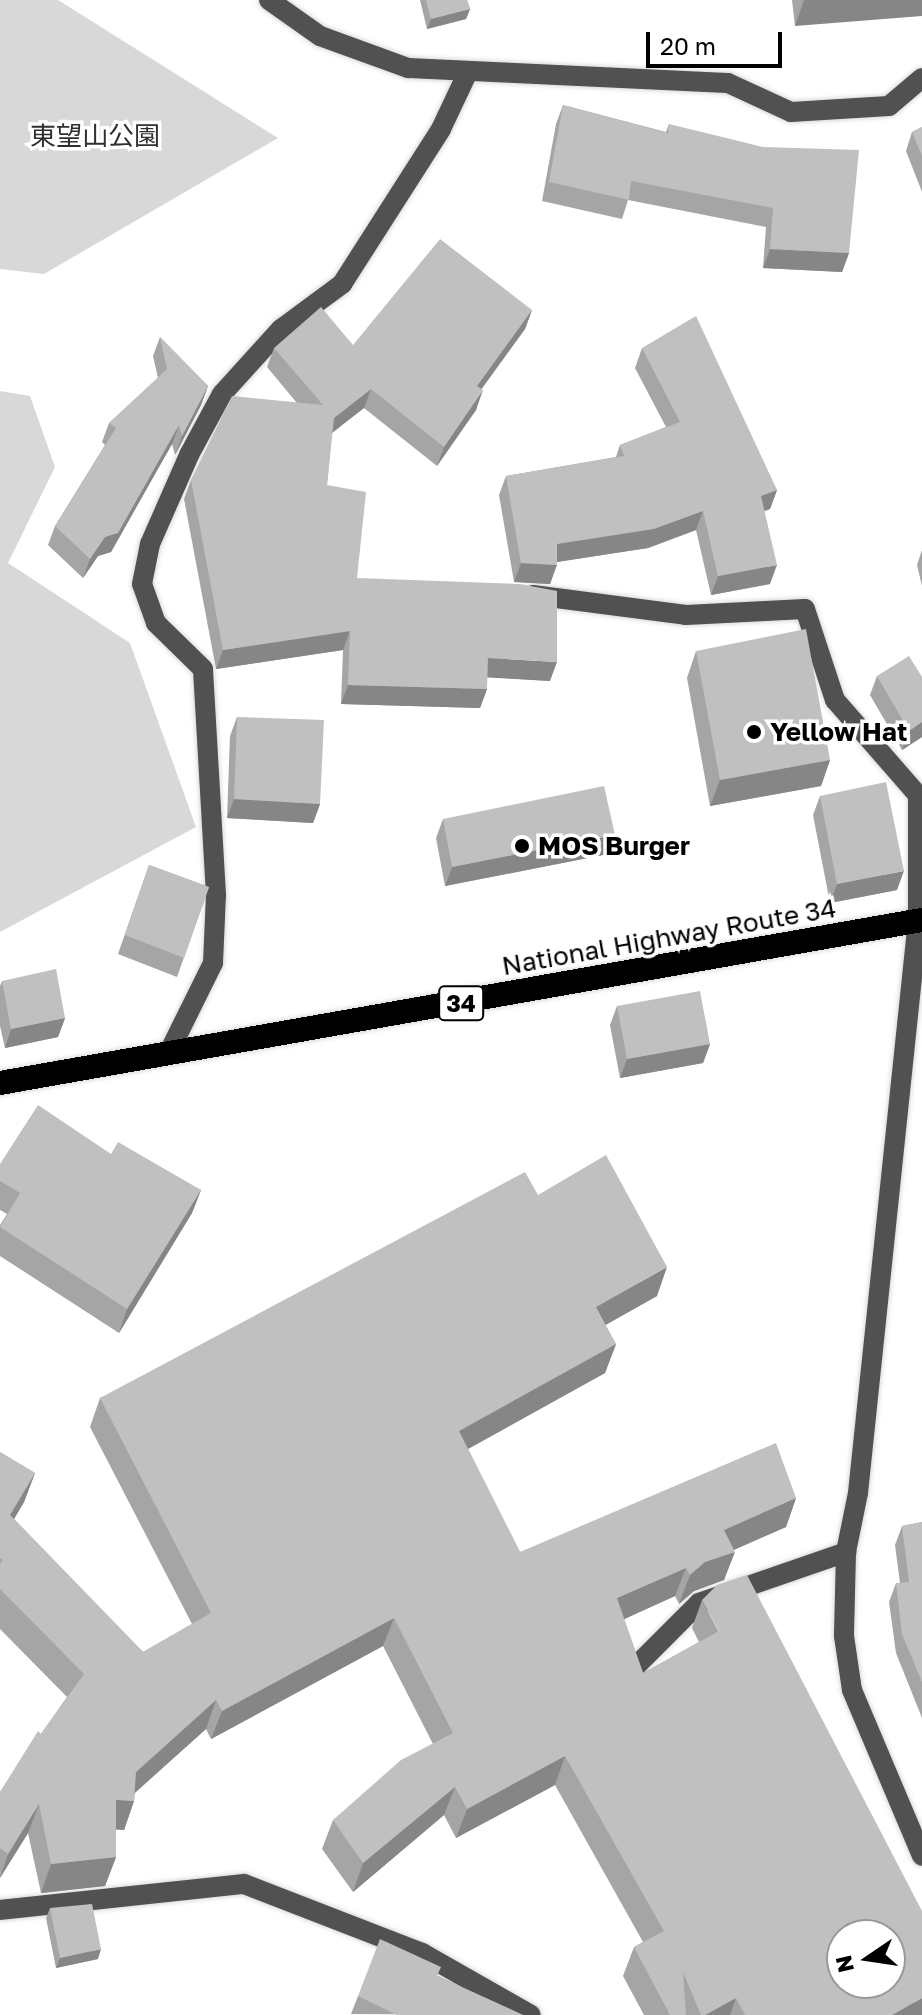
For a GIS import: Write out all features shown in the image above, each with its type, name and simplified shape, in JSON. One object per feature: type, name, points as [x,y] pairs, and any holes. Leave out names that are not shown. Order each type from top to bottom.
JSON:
[{"type":"highway","name":"National Highway Route 34","points":[[0,1083],[920,920]]},
{"type":"street","points":[[269,0],[320,36],[408,68],[467,74],[525,70],[728,83],[791,112],[889,106],[922,78]]},
{"type":"street","points":[[168,1054],[213,963],[216,895],[203,669],[156,623],[142,584],[150,544],[189,455],[222,394],[281,329],[342,284],[441,129],[467,74]]},
{"type":"street","points":[[521,593],[686,615],[805,609],[835,700],[918,795],[920,920],[858,1493],[846,1552],[844,1636],[852,1690],[922,1856]]},
{"type":"street","points":[[636,1666],[699,1603],[846,1552]]},
{"type":"street","points":[[0,1910],[244,1884],[422,1953],[531,2015]]},
{"type":"green space","name":"東望山公園","points":[[0,0],[58,0],[278,138],[44,274],[0,269]]},
{"type":"green space","points":[[0,391],[30,396],[55,467],[8,563],[130,643],[196,827],[0,932]]},
{"type":"building","points":[[426,0],[467,0],[470,9],[431,19]]},
{"type":"building","points":[[563,105],[668,133],[669,124],[763,147],[859,150],[849,253],[770,249],[773,208],[631,181],[629,200],[549,182]]},
{"type":"building","points":[[922,127],[922,156],[912,132]]},
{"type":"building","points":[[440,239],[532,310],[477,386],[483,390],[444,447],[371,389],[334,418],[327,485],[366,492],[357,578],[520,584],[557,591],[557,662],[488,658],[487,689],[348,685],[350,631],[223,650],[191,480],[232,396],[323,405],[274,348],[321,307],[353,345]]},
{"type":"building","points":[[696,316],[777,490],[761,496],[777,565],[718,576],[703,511],[654,529],[557,544],[557,565],[521,563],[506,476],[624,456],[620,445],[680,422],[642,348]]},
{"type":"building","points":[[160,337],[208,386],[182,436],[179,425],[118,533],[105,537],[90,559],[55,526],[116,428],[109,423],[167,369]]},
{"type":"building","name":"Yellow Hat","points":[[806,629],[830,760],[720,780],[696,651]]},
{"type":"building","points":[[909,656],[922,677],[922,722],[909,731],[877,676]]},
{"type":"building","points":[[237,717],[324,720],[320,804],[234,799]]},
{"type":"building","name":"Yellow Hat","points":[[886,782],[904,871],[837,884],[820,796]]},
{"type":"building","name":"MOS Burger","points":[[604,786],[615,835],[452,867],[443,819]]},
{"type":"building","points":[[149,865],[209,887],[184,958],[125,935]]},
{"type":"building","points":[[56,969],[65,1018],[11,1029],[2,981]]},
{"type":"building","points":[[700,991],[710,1044],[627,1059],[617,1006]]},
{"type":"building","points":[[38,1105],[111,1154],[118,1142],[201,1190],[127,1309],[0,1227],[20,1193],[0,1181],[0,1164]]},
{"type":"building","points":[[606,1155],[667,1267],[596,1307],[616,1344],[459,1431],[520,1552],[776,1443],[796,1498],[724,1530],[735,1552],[705,1562],[690,1575],[686,1568],[617,1598],[643,1673],[719,1631],[702,1600],[717,1585],[747,1575],[922,1911],[922,1998],[892,2015],[745,2015],[736,1998],[701,2015],[683,1972],[686,2015],[670,2015],[634,1947],[664,1931],[565,1756],[467,1809],[455,1787],[363,1863],[333,1820],[401,1760],[453,1733],[394,1618],[222,1711],[216,1700],[136,1772],[134,1801],[116,1800],[116,1857],[51,1864],[39,1804],[8,1854],[0,1848],[0,1792],[38,1731],[41,1734],[84,1674],[0,1589],[0,1564],[3,1560],[0,1558],[0,1452],[35,1473],[10,1515],[143,1652],[211,1613],[100,1398],[525,1172],[538,1195]]},
{"type":"building","points":[[922,1522],[922,1682],[902,1634],[896,1583],[909,1582],[902,1526]]},
{"type":"building","points":[[92,1904],[101,1949],[60,1958],[50,1908]]},
{"type":"building","points":[[380,1939],[441,1967],[437,1976],[523,2015],[397,2015],[358,1996]]},
{"type":"place","name":"Yellow Hat","points":[[754,732]]},
{"type":"place","name":"MOS Burger","points":[[522,846]]}]
